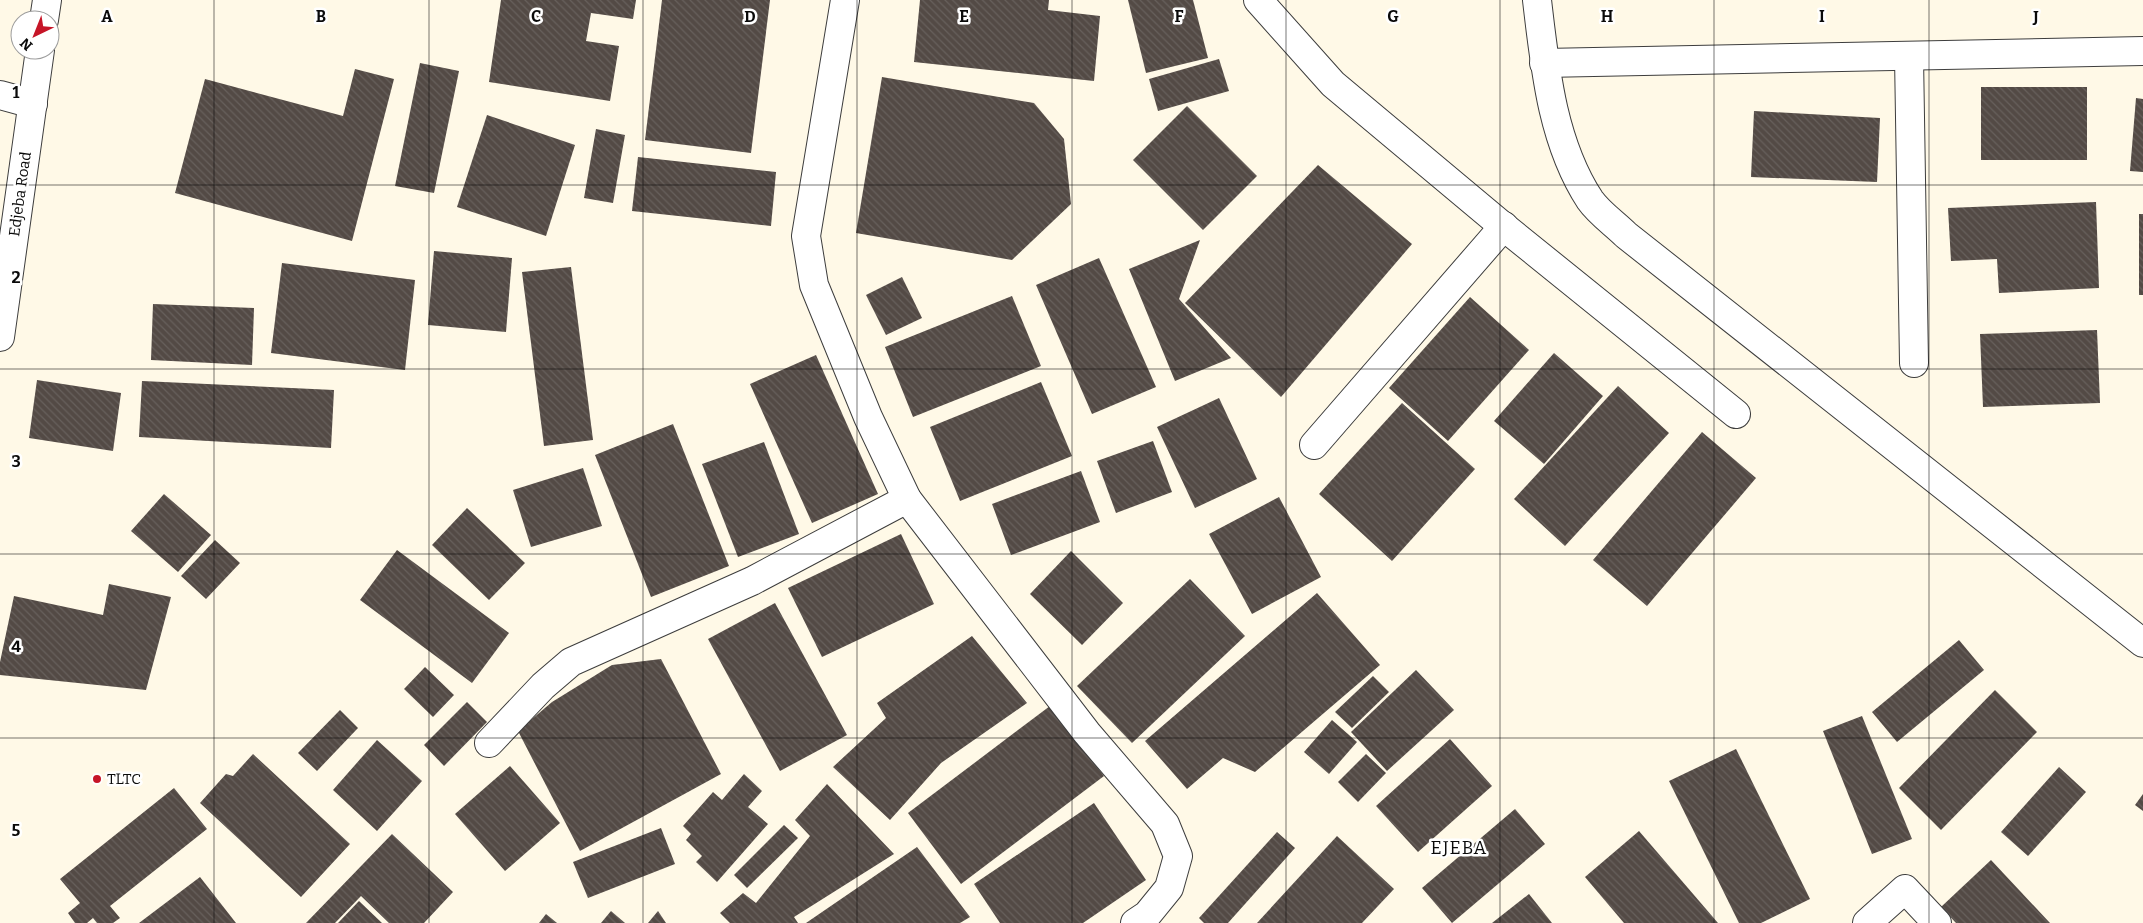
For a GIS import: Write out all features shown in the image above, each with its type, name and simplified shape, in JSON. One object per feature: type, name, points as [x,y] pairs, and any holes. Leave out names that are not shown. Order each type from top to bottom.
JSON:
[{"type":"street","points":[[845,0],[806,236],[814,285],[868,417],[907,499],[1086,733],[1165,824],[1178,856],[1169,888],[1147,914],[1135,923]]},
{"type":"street","points":[[1258,0],[1333,84],[1504,226],[1736,414]]},
{"type":"street","points":[[1537,0],[1544,63],[1565,153],[1591,202],[1626,235],[2143,643]]},
{"type":"street","points":[[1544,63],[2143,51]]},
{"type":"street","points":[[1909,56],[1914,363]]},
{"type":"street","name":"Edjeba Road","points":[[0,337],[39,60]]},
{"type":"street","points":[[0,95],[32,104]]},
{"type":"street","points":[[1314,446],[1504,226]]},
{"type":"street","points":[[489,743],[544,686],[571,662],[752,581],[907,499]]},
{"type":"street","points":[[1867,923],[1905,889],[1937,923]]},
{"type":"building","points":[[501,0],[636,0],[633,19],[591,13],[586,41],[619,46],[610,101],[489,82]]},
{"type":"building","points":[[662,0],[770,0],[751,153],[645,140]]},
{"type":"building","points":[[920,0],[1049,0],[1048,10],[1100,16],[1094,81],[914,62]]},
{"type":"building","points":[[1128,0],[1193,0],[1208,58],[1146,73]]},
{"type":"building","points":[[1219,59],[1229,91],[1158,111],[1149,79]]},
{"type":"building","points":[[420,63],[459,71],[434,193],[395,186]]},
{"type":"building","points":[[355,69],[394,79],[352,241],[175,193],[205,79],[343,116]]},
{"type":"building","points":[[882,77],[1034,103],[1064,139],[1071,204],[1012,260],[856,233]]},
{"type":"building","points":[[1981,87],[2087,87],[2087,160],[1981,160]]},
{"type":"building","points":[[2136,98],[2143,99],[2143,172],[2130,171]]},
{"type":"building","points":[[1187,106],[1257,176],[1203,230],[1133,160]]},
{"type":"building","points":[[1754,111],[1880,118],[1877,182],[1751,177]]},
{"type":"building","points":[[487,115],[575,145],[546,236],[457,207]]},
{"type":"building","points":[[596,129],[625,135],[613,203],[584,198]]},
{"type":"building","points":[[638,157],[776,172],[771,226],[632,211]]},
{"type":"building","points":[[1318,165],[1412,244],[1281,397],[1185,303]]},
{"type":"building","points":[[2096,202],[2099,288],[1999,293],[1997,259],[1951,261],[1948,208]]},
{"type":"building","points":[[2139,214],[2143,214],[2143,295],[2139,295]]},
{"type":"building","points":[[1200,240],[1179,299],[1231,358],[1175,381],[1129,269]]},
{"type":"building","points":[[434,251],[512,258],[506,332],[428,325]]},
{"type":"building","points":[[1099,258],[1156,387],[1092,414],[1036,285]]},
{"type":"building","points":[[282,263],[415,280],[405,370],[271,353]]},
{"type":"building","points":[[571,267],[593,440],[544,446],[522,272]]},
{"type":"building","points":[[902,277],[922,318],[886,335],[866,295]]},
{"type":"building","points":[[1012,296],[1041,366],[913,417],[885,347]]},
{"type":"building","points":[[1470,297],[1529,350],[1448,441],[1389,388]]},
{"type":"building","points":[[153,304],[254,308],[252,365],[151,360]]},
{"type":"building","points":[[2097,330],[2100,403],[1983,407],[1980,334]]},
{"type":"building","points":[[1554,353],[1603,396],[1544,464],[1494,421]]},
{"type":"building","points":[[816,355],[878,494],[812,523],[750,384]]},
{"type":"building","points":[[37,380],[121,393],[113,451],[29,438]]},
{"type":"building","points":[[142,381],[334,390],[331,448],[139,437]]},
{"type":"building","points":[[1041,382],[1072,456],[960,501],[930,427]]},
{"type":"building","points":[[1618,386],[1669,433],[1565,546],[1514,499]]},
{"type":"building","points":[[1219,398],[1257,479],[1195,508],[1157,427]]},
{"type":"building","points":[[1402,403],[1475,469],[1392,561],[1319,494]]},
{"type":"building","points":[[673,424],[729,566],[651,597],[595,455]]},
{"type":"building","points":[[1702,432],[1756,478],[1647,606],[1593,560]]},
{"type":"building","points":[[1153,441],[1172,492],[1116,513],[1097,461]]},
{"type":"building","points":[[764,442],[799,534],[738,557],[702,464]]},
{"type":"building","points":[[583,468],[602,526],[531,547],[513,490]]},
{"type":"building","points":[[1081,471],[1100,522],[1011,555],[992,504]]},
{"type":"building","points":[[164,494],[211,535],[178,572],[131,531]]},
{"type":"building","points":[[1279,497],[1321,577],[1252,614],[1209,534]]},
{"type":"building","points":[[467,508],[525,563],[489,600],[432,545]]},
{"type":"building","points":[[901,534],[934,604],[822,657],[788,588]]},
{"type":"building","points":[[215,540],[240,563],[206,599],[181,576]]},
{"type":"building","points":[[397,550],[509,633],[472,683],[360,600]]},
{"type":"building","points":[[1071,551],[1123,603],[1082,645],[1030,594]]},
{"type":"building","points":[[1190,579],[1245,636],[1132,743],[1077,686]]},
{"type":"building","points":[[109,584],[171,597],[146,690],[0,675],[0,662],[14,596],[103,615]]},
{"type":"building","points":[[1317,593],[1380,665],[1255,772],[1223,758],[1187,789],[1145,741]]},
{"type":"building","points":[[775,603],[847,735],[780,771],[708,639]]},
{"type":"building","points":[[972,636],[1027,703],[941,763],[890,820],[833,767],[886,718],[877,703]]},
{"type":"building","points":[[1959,640],[1984,670],[1897,742],[1872,712]]},
{"type":"building","points":[[661,659],[721,774],[580,851],[518,731],[552,702],[612,665]]},
{"type":"building","points":[[425,667],[454,695],[433,717],[404,689]]},
{"type":"building","points":[[1416,670],[1454,710],[1387,771],[1351,732]]},
{"type":"building","points":[[1373,676],[1389,692],[1352,728],[1335,712]]},
{"type":"building","points":[[1995,690],[2037,732],[1941,830],[1899,788]]},
{"type":"building","points":[[467,702],[487,722],[444,766],[424,745]]},
{"type":"building","points":[[1050,706],[1104,776],[961,884],[908,813]]},
{"type":"building","points":[[340,710],[358,728],[317,771],[298,753]]},
{"type":"building","points":[[1862,716],[1912,839],[1872,854],[1823,731]]},
{"type":"building","points":[[1332,720],[1357,742],[1329,774],[1304,752]]},
{"type":"building","points":[[1450,739],[1492,786],[1418,852],[1376,806]]},
{"type":"building","points":[[377,740],[422,781],[377,831],[333,790]]},
{"type":"building","points":[[1736,749],[1810,899],[1761,923],[1739,923],[1669,781]]},
{"type":"building","points":[[253,754],[350,844],[301,897],[200,803],[226,774],[233,776]]},
{"type":"building","points":[[1366,754],[1386,773],[1358,802],[1338,782]]},
{"type":"building","points":[[510,766],[560,823],[505,871],[455,814]]},
{"type":"building","points":[[2059,767],[2086,792],[2028,856],[2001,832]]},
{"type":"building","points":[[744,774],[762,791],[748,807],[768,824],[717,882],[696,862],[702,856],[686,840],[691,834],[683,826],[713,792],[722,800]]},
{"type":"building","points":[[827,784],[894,854],[794,917],[798,923],[730,923],[720,913],[743,893],[756,903],[810,836],[795,820]]},
{"type":"building","points":[[174,788],[207,829],[110,906],[120,918],[113,923],[97,923],[93,918],[87,923],[75,923],[68,913],[80,903],[60,879]]},
{"type":"building","points":[[2143,794],[2143,811],[2135,805]]},
{"type":"building","points":[[1094,803],[1146,880],[1083,923],[1000,923],[974,884]]},
{"type":"building","points":[[1515,809],[1545,844],[1452,923],[1422,888]]},
{"type":"building","points":[[784,825],[798,838],[747,888],[734,875]]},
{"type":"building","points":[[661,828],[675,864],[588,898],[573,862]]},
{"type":"building","points":[[1639,831],[1718,923],[1624,923],[1585,877]]},
{"type":"building","points":[[1277,832],[1295,848],[1228,923],[1204,923],[1199,918]]},
{"type":"building","points":[[392,834],[453,892],[424,923],[389,923],[361,896],[335,923],[306,923]]},
{"type":"building","points":[[1337,836],[1394,889],[1362,923],[1257,923]]},
{"type":"building","points":[[917,847],[970,917],[960,923],[806,923]]},
{"type":"building","points":[[1991,860],[2050,923],[1956,923],[1941,907]]},
{"type":"building","points":[[200,877],[236,923],[139,923]]},
{"type":"building","points":[[1529,894],[1552,923],[1492,923]]},
{"type":"building","points":[[359,901],[382,923],[338,923]]},
{"type":"building","points":[[611,911],[625,923],[601,923]]},
{"type":"building","points":[[658,911],[666,923],[648,923]]},
{"type":"building","points":[[546,914],[557,923],[539,923]]},
{"type":"place","name":"TLTC","points":[[97,779]]},
{"type":"district","name":"EJEBA","points":[[1459,848]]}]
